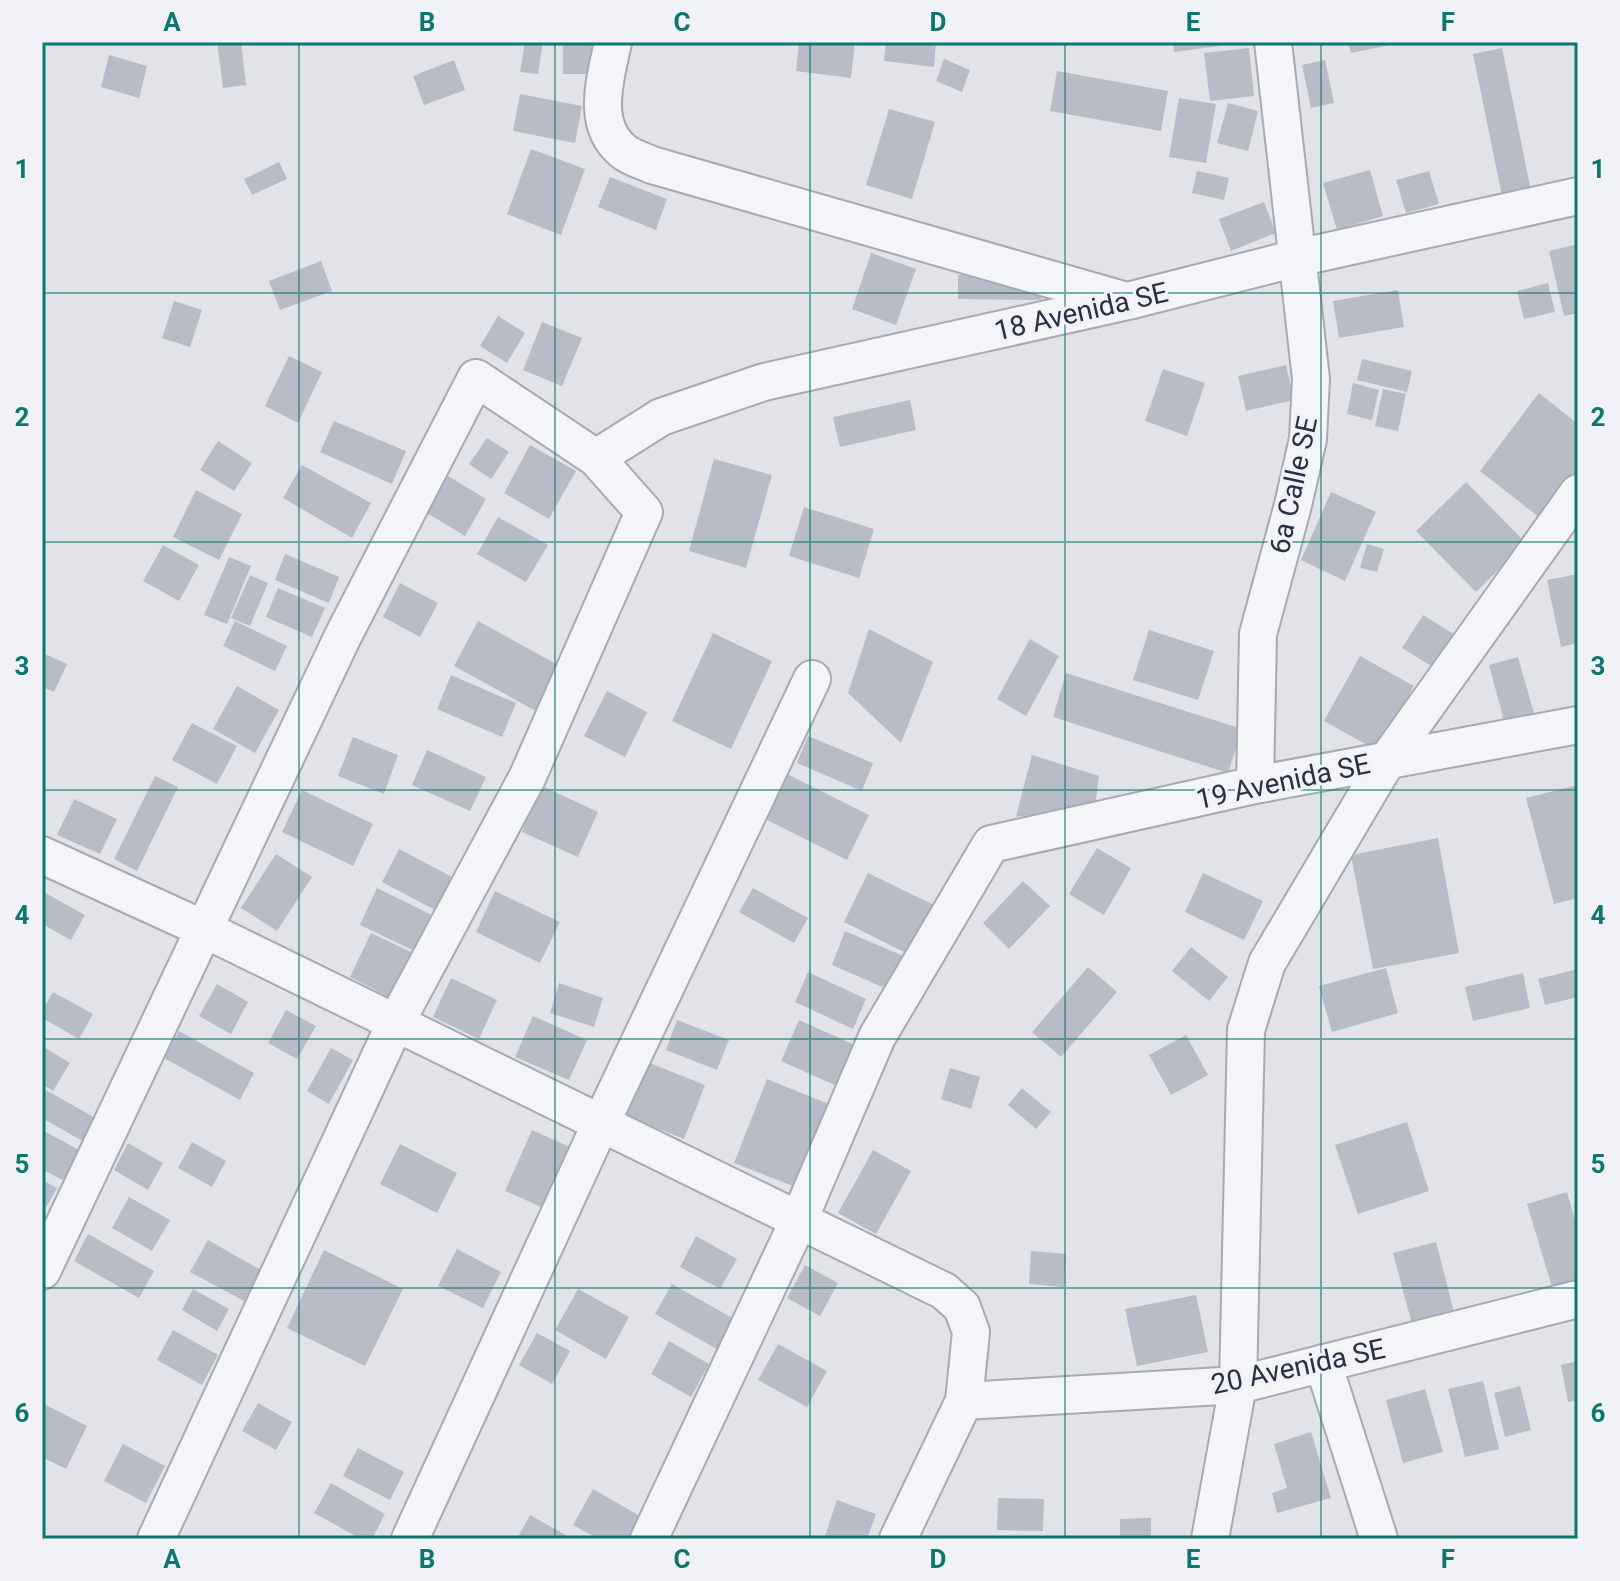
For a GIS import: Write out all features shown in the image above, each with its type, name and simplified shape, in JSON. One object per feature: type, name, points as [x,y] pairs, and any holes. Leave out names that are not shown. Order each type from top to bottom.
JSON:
[{"type":"street","points":[[613,42],[601,105],[608,131],[623,151],[652,165],[1128,301]]},
{"type":"street","name":"6a Calle SE","points":[[1255,785],[1258,634],[1308,439],[1311,379],[1273,42]]},
{"type":"street","name":"18 Avenida SE","points":[[596,458],[661,417],[764,382],[1578,196]]},
{"type":"street","points":[[42,1271],[343,636],[476,378],[596,458],[644,512],[527,778],[395,1024],[156,1539]]},
{"type":"street","points":[[1210,1539],[1238,1385],[1246,1030],[1267,963],[1388,759],[1578,493]]},
{"type":"street","points":[[410,1539],[601,1123],[812,679]]},
{"type":"street","name":"19 Avenida SE","points":[[798,1222],[877,1037],[991,844],[1255,785],[1578,725]]},
{"type":"street","points":[[42,855],[206,930],[944,1291],[962,1307],[971,1332],[964,1401],[898,1539]]},
{"type":"street","points":[[649,1539],[798,1222]]},
{"type":"street","name":"20 Avenida SE","points":[[964,1401],[1238,1385],[1578,1299]]},
{"type":"street","points":[[1323,1363],[1379,1539]]},
{"type":"building","points":[[217,42],[241,42],[246,85],[223,88]]},
{"type":"building","points":[[525,42],[543,42],[538,74],[520,72]]},
{"type":"building","points":[[563,42],[594,42],[593,74],[563,74]]},
{"type":"building","points":[[799,42],[855,42],[851,78],[796,71]]},
{"type":"building","points":[[886,42],[936,42],[934,67],[884,61]]},
{"type":"building","points":[[1173,42],[1234,42],[1234,44],[1174,52]]},
{"type":"building","points":[[1348,42],[1399,42],[1399,43],[1351,53]]},
{"type":"building","points":[[1249,48],[1254,96],[1210,101],[1204,53]]},
{"type":"building","points":[[1502,48],[1531,191],[1502,196],[1473,54]]},
{"type":"building","points":[[109,55],[147,66],[139,98],[101,87]]},
{"type":"building","points":[[944,59],[970,70],[962,92],[936,81]]},
{"type":"building","points":[[454,60],[465,90],[424,105],[413,76]]},
{"type":"building","points":[[1325,60],[1334,103],[1311,108],[1302,65]]},
{"type":"building","points":[[1057,71],[1168,91],[1161,131],[1050,111]]},
{"type":"building","points":[[520,94],[582,106],[575,143],[513,131]]},
{"type":"building","points":[[1179,98],[1216,104],[1206,163],[1169,157]]},
{"type":"building","points":[[1228,103],[1258,111],[1248,151],[1217,143]]},
{"type":"building","points":[[889,109],[935,122],[912,199],[866,185]]},
{"type":"building","points":[[531,149],[585,169],[561,235],[507,214]]},
{"type":"building","points":[[279,162],[287,179],[252,195],[244,179]]},
{"type":"building","points":[[1370,170],[1383,216],[1337,230],[1323,183]]},
{"type":"building","points":[[1197,171],[1229,178],[1224,200],[1192,193]]},
{"type":"building","points":[[1429,171],[1439,204],[1406,213],[1396,180]]},
{"type":"building","points":[[610,177],[667,199],[656,230],[598,207]]},
{"type":"building","points":[[1264,202],[1276,233],[1231,251],[1219,219]]},
{"type":"building","points":[[1578,244],[1578,313],[1564,316],[1549,251]]},
{"type":"building","points":[[871,253],[916,269],[896,325],[852,309]]},
{"type":"building","points":[[321,261],[332,291],[280,310],[269,281]]},
{"type":"building","points":[[958,275],[1040,277],[1041,300],[958,299]]},
{"type":"building","points":[[1548,283],[1555,312],[1524,319],[1517,291]]},
{"type":"building","points":[[1398,290],[1404,327],[1339,338],[1333,301]]},
{"type":"building","points":[[174,301],[202,310],[190,347],[162,338]]},
{"type":"building","points":[[498,316],[525,333],[507,363],[480,346]]},
{"type":"building","points":[[542,322],[582,338],[562,386],[523,370]]},
{"type":"building","points":[[289,356],[322,372],[298,423],[265,406]]},
{"type":"building","points":[[1362,359],[1412,371],[1407,392],[1357,380]]},
{"type":"building","points":[[1286,365],[1294,400],[1246,411],[1238,376]]},
{"type":"building","points":[[1163,369],[1205,383],[1187,436],[1145,421]]},
{"type":"building","points":[[1353,383],[1379,390],[1372,420],[1347,414]]},
{"type":"building","points":[[1383,389],[1406,394],[1398,431],[1375,426]]},
{"type":"building","points":[[1539,393],[1578,424],[1578,479],[1545,522],[1480,471]]},
{"type":"building","points":[[910,400],[916,430],[840,447],[833,417]]},
{"type":"building","points":[[334,421],[406,451],[392,484],[320,452]]},
{"type":"building","points":[[487,438],[509,452],[491,479],[469,464]]},
{"type":"building","points":[[218,441],[252,463],[234,491],[200,470]]},
{"type":"building","points":[[530,445],[576,471],[549,519],[504,493]]},
{"type":"building","points":[[714,459],[772,475],[746,568],[689,551]]},
{"type":"building","points":[[302,465],[371,503],[352,538],[283,498]]},
{"type":"building","points":[[448,476],[486,499],[465,536],[427,513]]},
{"type":"building","points":[[1466,482],[1526,543],[1476,592],[1416,531]]},
{"type":"building","points":[[196,490],[242,514],[219,560],[173,537]]},
{"type":"building","points":[[1331,492],[1376,512],[1345,581],[1301,560]]},
{"type":"building","points":[[804,507],[874,529],[859,578],[789,556]]},
{"type":"building","points":[[498,517],[548,545],[526,582],[477,554]]},
{"type":"building","points":[[1367,544],[1384,549],[1377,572],[1360,568]]},
{"type":"building","points":[[163,545],[199,565],[179,601],[143,581]]},
{"type":"building","points":[[285,554],[339,577],[329,603],[275,580]]},
{"type":"building","points":[[229,557],[251,566],[227,624],[204,615]]},
{"type":"building","points":[[1578,574],[1578,643],[1561,647],[1547,580]]},
{"type":"building","points":[[250,575],[268,583],[250,626],[231,618]]},
{"type":"building","points":[[400,583],[438,603],[420,637],[383,617]]},
{"type":"building","points":[[278,588],[325,608],[312,637],[266,617]]},
{"type":"building","points":[[1423,615],[1457,636],[1436,669],[1402,648]]},
{"type":"building","points":[[235,621],[287,646],[275,671],[223,646]]},
{"type":"building","points":[[478,621],[560,666],[536,711],[454,666]]},
{"type":"building","points":[[869,629],[933,662],[901,743],[848,693]]},
{"type":"building","points":[[1149,630],[1214,651],[1198,700],[1133,680]]},
{"type":"building","points":[[713,633],[772,661],[731,749],[672,721]]},
{"type":"building","points":[[1030,639],[1059,656],[1026,716],[997,699]]},
{"type":"building","points":[[45,654],[67,664],[54,692],[42,687],[42,660]]},
{"type":"building","points":[[1360,656],[1414,686],[1378,751],[1324,721]]},
{"type":"building","points":[[1518,657],[1537,724],[1507,732],[1489,665]]},
{"type":"building","points":[[1066,673],[1242,729],[1228,773],[1053,717]]},
{"type":"building","points":[[451,675],[516,703],[502,737],[437,709]]},
{"type":"building","points":[[237,686],[279,710],[255,753],[213,729]]},
{"type":"building","points":[[607,691],[647,712],[625,757],[584,736]]},
{"type":"building","points":[[192,723],[237,746],[217,784],[172,760]]},
{"type":"building","points":[[808,736],[873,763],[862,791],[797,763]]},
{"type":"building","points":[[353,737],[398,755],[384,794],[338,776]]},
{"type":"building","points":[[427,750],[486,777],[470,811],[412,785]]},
{"type":"building","points":[[1032,755],[1099,776],[1095,806],[1016,817]]},
{"type":"building","points":[[787,774],[869,815],[847,860],[765,819]]},
{"type":"building","points":[[155,776],[178,787],[137,871],[114,859]]},
{"type":"building","points":[[1578,785],[1578,898],[1554,904],[1526,798]]},
{"type":"building","points":[[542,786],[598,812],[578,857],[522,832]]},
{"type":"building","points":[[302,790],[373,824],[353,866],[282,832]]},
{"type":"building","points":[[74,799],[117,819],[100,854],[57,835]]},
{"type":"building","points":[[1438,838],[1459,953],[1373,969],[1351,855]]},
{"type":"building","points":[[1097,848],[1131,868],[1104,915],[1069,894]]},
{"type":"building","points":[[399,849],[454,878],[437,911],[382,882]]},
{"type":"building","points":[[276,854],[312,877],[277,931],[241,908]]},
{"type":"building","points":[[868,873],[938,907],[914,957],[844,922]]},
{"type":"building","points":[[1203,873],[1263,901],[1244,940],[1185,912]]},
{"type":"building","points":[[1023,881],[1050,906],[1009,949],[983,923]]},
{"type":"building","points":[[377,888],[436,917],[419,953],[360,925]]},
{"type":"building","points":[[753,888],[808,918],[794,943],[739,912]]},
{"type":"building","points":[[42,891],[85,915],[71,940],[42,924]]},
{"type":"building","points":[[495,891],[560,922],[540,963],[476,932]]},
{"type":"building","points":[[845,931],[908,958],[894,992],[832,965]]},
{"type":"building","points":[[371,933],[411,952],[389,997],[350,977]]},
{"type":"building","points":[[1191,947],[1228,977],[1209,1001],[1172,971]]},
{"type":"building","points":[[1088,967],[1117,992],[1061,1057],[1032,1032]]},
{"type":"building","points":[[1386,968],[1398,1013],[1332,1032],[1319,986]]},
{"type":"building","points":[[1578,969],[1578,997],[1545,1005],[1538,979]]},
{"type":"building","points":[[808,972],[866,999],[853,1029],[795,1002]]},
{"type":"building","points":[[1523,973],[1530,1008],[1473,1021],[1465,987]]},
{"type":"building","points":[[451,978],[497,1000],[479,1039],[433,1017]]},
{"type":"building","points":[[559,983],[603,998],[594,1027],[550,1013]]},
{"type":"building","points":[[217,984],[248,1002],[231,1034],[199,1016]]},
{"type":"building","points":[[53,992],[93,1014],[79,1039],[42,1018],[42,1011]]},
{"type":"building","points":[[286,1010],[316,1026],[297,1059],[268,1043]]},
{"type":"building","points":[[533,1016],[587,1040],[569,1080],[515,1057]]},
{"type":"building","points":[[677,1020],[729,1040],[717,1070],[666,1050]]},
{"type":"building","points":[[799,1020],[857,1046],[839,1087],[781,1061]]},
{"type":"building","points":[[179,1031],[254,1073],[240,1100],[164,1058]]},
{"type":"building","points":[[1186,1035],[1208,1075],[1171,1095],[1149,1055]]},
{"type":"building","points":[[42,1046],[70,1063],[53,1091],[42,1084]]},
{"type":"building","points":[[331,1048],[353,1060],[329,1104],[307,1091]]},
{"type":"building","points":[[647,1062],[705,1085],[684,1139],[626,1116]]},
{"type":"building","points":[[950,1068],[980,1077],[971,1109],[941,1099]]},
{"type":"building","points":[[767,1079],[831,1105],[798,1188],[734,1163]]},
{"type":"building","points":[[42,1088],[99,1120],[86,1143],[42,1118]]},
{"type":"building","points":[[1022,1088],[1051,1112],[1036,1129],[1008,1105]]},
{"type":"building","points":[[1407,1122],[1429,1191],[1358,1214],[1335,1145]]},
{"type":"building","points":[[42,1130],[81,1151],[64,1181],[42,1169]]},
{"type":"building","points":[[532,1130],[570,1147],[544,1208],[505,1191]]},
{"type":"building","points":[[192,1142],[226,1161],[212,1187],[178,1168]]},
{"type":"building","points":[[128,1143],[163,1163],[148,1190],[114,1170]]},
{"type":"building","points":[[400,1144],[457,1173],[437,1213],[380,1184]]},
{"type":"building","points":[[873,1150],[911,1171],[876,1234],[838,1213]]},
{"type":"building","points":[[42,1180],[57,1188],[42,1215]]},
{"type":"building","points":[[1567,1192],[1578,1231],[1578,1280],[1552,1287],[1527,1204]]},
{"type":"building","points":[[129,1197],[170,1220],[152,1251],[112,1228]]},
{"type":"building","points":[[88,1234],[154,1271],[139,1298],[74,1261]]},
{"type":"building","points":[[696,1236],[737,1259],[720,1289],[680,1267]]},
{"type":"building","points":[[208,1240],[261,1270],[244,1301],[190,1272]]},
{"type":"building","points":[[1436,1242],[1455,1316],[1413,1328],[1393,1253]]},
{"type":"building","points":[[457,1249],[501,1272],[483,1308],[438,1286]]},
{"type":"building","points":[[324,1250],[403,1289],[365,1366],[287,1328]]},
{"type":"building","points":[[1031,1251],[1066,1254],[1064,1287],[1029,1284]]},
{"type":"building","points":[[805,1265],[838,1283],[820,1316],[787,1298]]},
{"type":"building","points":[[672,1284],[736,1320],[720,1351],[655,1314]]},
{"type":"building","points":[[193,1289],[229,1309],[217,1331],[182,1310]]},
{"type":"building","points":[[578,1289],[629,1317],[606,1359],[555,1330]]},
{"type":"building","points":[[1196,1295],[1208,1352],[1137,1366],[1125,1309]]},
{"type":"building","points":[[173,1330],[218,1355],[202,1385],[157,1360]]},
{"type":"building","points":[[537,1333],[570,1351],[552,1384],[519,1365]]},
{"type":"building","points":[[669,1341],[709,1364],[691,1397],[651,1374]]},
{"type":"building","points":[[778,1344],[827,1371],[807,1407],[758,1380]]},
{"type":"building","points":[[1578,1361],[1578,1400],[1568,1402],[1561,1365]]},
{"type":"building","points":[[1483,1381],[1499,1449],[1465,1457],[1448,1389]]},
{"type":"building","points":[[1520,1386],[1531,1430],[1505,1437],[1494,1393]]},
{"type":"building","points":[[1425,1389],[1443,1452],[1403,1463],[1386,1400]]},
{"type":"building","points":[[42,1403],[87,1426],[66,1469],[42,1457]]},
{"type":"building","points":[[258,1403],[292,1422],[276,1450],[242,1431]]},
{"type":"building","points":[[1311,1432],[1331,1498],[1277,1513],[1272,1493],[1287,1488],[1274,1444]]},
{"type":"building","points":[[123,1444],[165,1466],[146,1503],[104,1481]]},
{"type":"building","points":[[358,1448],[404,1472],[390,1500],[343,1476]]},
{"type":"building","points":[[331,1483],[385,1514],[372,1539],[361,1539],[314,1513]]},
{"type":"building","points":[[593,1489],[647,1520],[637,1539],[598,1539],[573,1525]]},
{"type":"building","points":[[998,1498],[1044,1499],[1043,1531],[997,1530]]},
{"type":"building","points":[[837,1500],[876,1514],[867,1539],[824,1539]]},
{"type":"building","points":[[530,1515],[573,1539],[517,1539]]},
{"type":"building","points":[[1151,1518],[1151,1539],[1120,1539],[1120,1519]]}]
